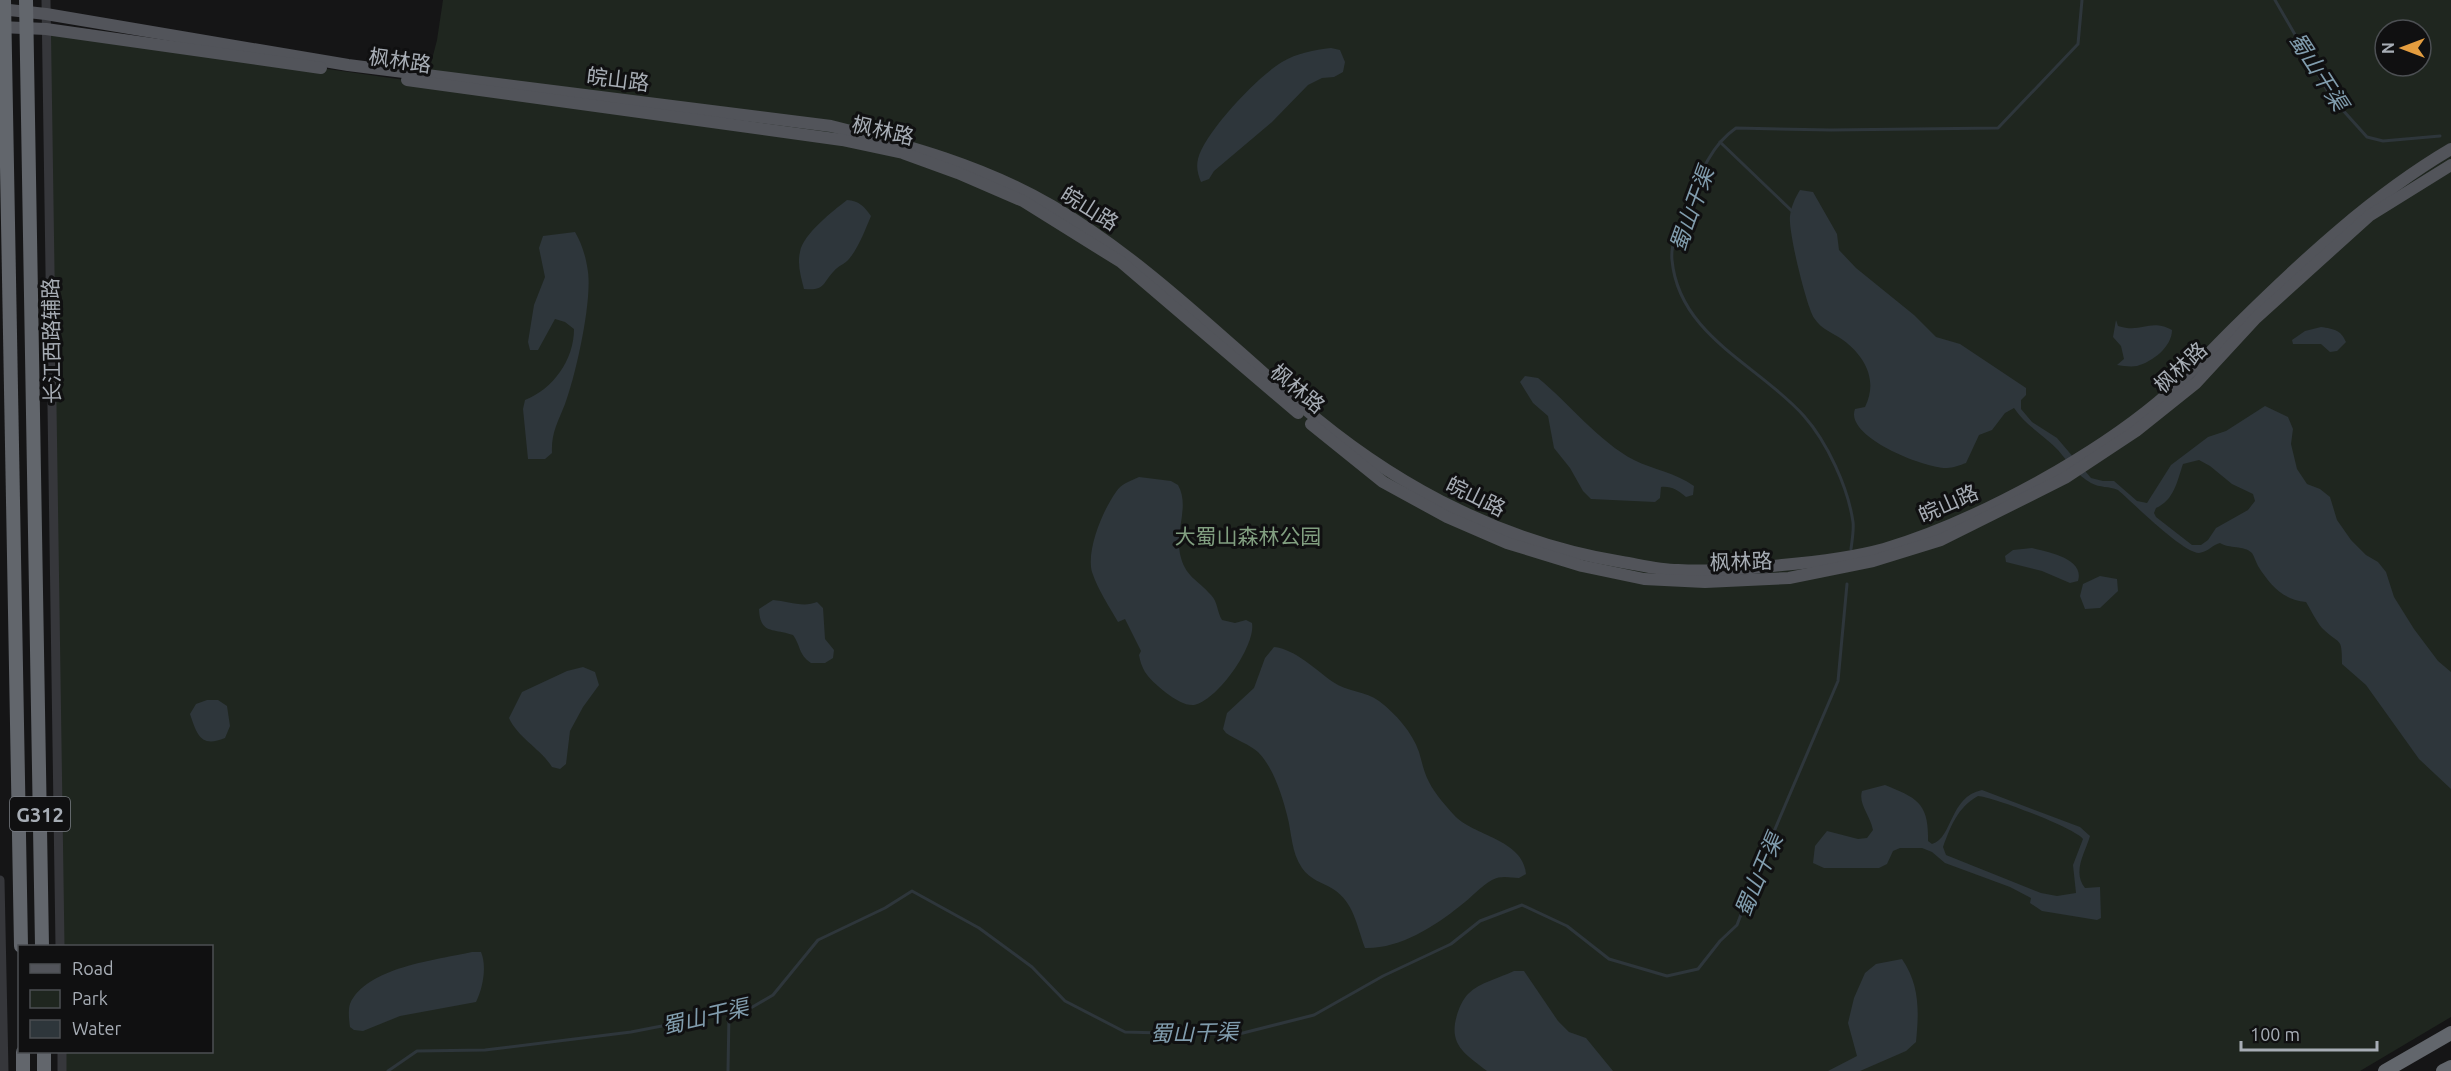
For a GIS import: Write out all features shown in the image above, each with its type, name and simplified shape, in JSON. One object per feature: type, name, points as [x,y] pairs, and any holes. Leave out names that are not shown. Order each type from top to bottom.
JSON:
[{"type":"highway","points":[[3,6],[21,945]]},
{"type":"highway","name":"G312","points":[[26,6],[42,945]]},
{"type":"highway","points":[[2385,1071],[2451,1033]]},
{"type":"highway","points":[[23,1053],[24,1071]]},
{"type":"highway","points":[[44,1053],[44,1071]]},
{"type":"highway","points":[[2444,1071],[2451,1067]]},
{"type":"main road","name":"皖山路","points":[[3,6],[26,6],[46,14],[348,65],[831,126],[904,144],[950,159],[1048,204],[1109,242],[1185,303],[1319,421],[1403,481],[1509,533],[1590,557],[1673,570],[1730,570],[1822,561],[1880,550],[1939,530],[2039,482],[2063,473]]},
{"type":"main road","points":[[2,27],[27,29]]},
{"type":"main road","name":"枫林路","points":[[27,29],[842,140],[903,153],[958,173],[1023,201],[1120,262],[1332,442],[1383,482],[1447,517],[1507,543],[1582,566],[1644,579],[1674,581],[1705,582],[1790,578],[1873,561],[1941,540],[2136,431],[2196,383],[2256,318],[2369,216],[2451,165]]},
{"type":"main road","name":"枫林路","points":[[2093,454],[2158,402],[2326,242],[2421,167],[2451,149]]},
{"type":"street","name":"长江西路辅路","points":[[46,0],[60,945]]},
{"type":"street","points":[[0,880],[4,1071]]},
{"type":"street","points":[[62,1053],[62,1071]]},
{"type":"green space","name":"大蜀山森林公园","points":[[443,0],[2451,0],[2451,1017],[2360,1071],[62,1071],[62,1053],[213,1053],[213,945],[60,945],[46,29],[426,83],[437,40]]},
{"type":"water","points":[[1331,48],[1340,50],[1345,62],[1343,72],[1308,85],[1272,122],[1214,171],[1209,179],[1201,182],[1197,165],[1202,148],[1246,92],[1282,62],[1306,52]]},
{"type":"water","points":[[1800,190],[1813,192],[1837,234],[1839,250],[1856,268],[1914,315],[1936,337],[1960,344],[2026,388],[2026,395],[2021,400],[2021,409],[2032,422],[2057,438],[2091,478],[2114,481],[2137,501],[2147,503],[2171,465],[2208,437],[2226,431],[2265,406],[2288,417],[2293,429],[2291,444],[2297,469],[2307,484],[2320,489],[2330,497],[2337,520],[2351,540],[2366,555],[2378,562],[2386,572],[2394,597],[2414,629],[2438,661],[2451,672],[2451,789],[2419,759],[2366,685],[2342,664],[2339,642],[2322,628],[2306,602],[2284,595],[2272,585],[2249,551],[2220,543],[2199,553],[2182,545],[2118,490],[2094,485],[2086,480],[2014,408],[2005,413],[1992,430],[1979,435],[1966,463],[1949,468],[1937,467],[1906,457],[1874,440],[1862,430],[1855,420],[1855,409],[1865,407],[1869,397],[1870,379],[1867,370],[1851,347],[1820,325],[1814,318],[1798,268],[1790,216],[1793,203]],"holes":[[[2199,460],[2232,484],[2253,494],[2255,501],[2248,510],[2216,528],[2208,540],[2201,545],[2192,545],[2154,513],[2156,508],[2171,495],[2183,464]]]},
{"type":"water","points":[[847,200],[861,205],[871,216],[856,249],[823,285],[816,289],[804,289],[799,261],[802,245],[819,223]]},
{"type":"water","points":[[575,232],[586,261],[589,285],[582,338],[569,391],[554,433],[552,453],[545,459],[528,459],[523,409],[525,400],[544,389],[560,372],[570,352],[574,329],[565,322],[555,319],[538,350],[530,350],[528,342],[534,305],[545,277],[539,248],[543,236]]},
{"type":"water","points":[[2116,320],[2118,326],[2126,328],[2157,325],[2172,330],[2169,342],[2149,361],[2137,366],[2117,365],[2124,359],[2121,346],[2113,337]]},
{"type":"water","points":[[2321,327],[2336,331],[2346,342],[2337,351],[2330,352],[2321,344],[2293,344],[2292,340],[2305,331]]},
{"type":"water","points":[[1525,376],[1538,378],[1596,433],[1621,452],[1634,460],[1679,477],[1694,486],[1693,495],[1686,497],[1674,489],[1661,487],[1660,498],[1655,502],[1591,499],[1554,448],[1548,416],[1533,403],[1520,382]]},
{"type":"water","points":[[1139,477],[1171,481],[1178,485],[1183,501],[1179,545],[1185,568],[1213,598],[1222,620],[1235,623],[1246,620],[1252,623],[1248,645],[1233,671],[1213,694],[1194,705],[1188,705],[1174,698],[1149,677],[1141,662],[1139,655],[1141,651],[1125,619],[1118,622],[1100,592],[1092,572],[1091,553],[1106,509],[1120,487]]},
{"type":"water","points":[[2032,548],[2055,554],[2070,562],[2079,573],[2078,581],[2070,583],[2042,571],[2006,562],[2005,556],[2013,550]]},
{"type":"water","points":[[2100,576],[2117,579],[2118,591],[2100,608],[2085,609],[2080,596],[2083,584]]},
{"type":"water","points":[[773,600],[801,604],[817,602],[823,608],[825,639],[834,650],[833,658],[825,663],[811,663],[802,653],[793,635],[765,627],[759,609]]},
{"type":"water","points":[[1274,647],[1297,656],[1338,685],[1368,695],[1385,706],[1412,737],[1427,779],[1454,815],[1462,822],[1507,845],[1523,862],[1526,874],[1519,878],[1503,877],[1492,880],[1450,914],[1403,941],[1365,948],[1346,901],[1333,889],[1309,875],[1298,862],[1282,799],[1268,765],[1258,752],[1223,729],[1227,713],[1254,688],[1265,658]]},
{"type":"water","points":[[583,667],[595,672],[599,685],[583,707],[570,731],[566,764],[560,769],[552,767],[518,732],[509,718],[522,692],[567,671]]},
{"type":"water","points":[[207,700],[218,700],[227,706],[230,726],[225,738],[217,741],[201,738],[190,714],[196,704]]},
{"type":"water","points":[[1885,785],[1913,798],[1923,810],[1928,828],[1928,841],[1932,844],[1944,834],[1963,801],[1971,794],[1982,790],[2080,827],[2090,836],[2081,862],[2081,882],[2085,888],[2100,887],[2101,918],[2097,920],[2042,911],[2030,903],[2031,898],[2010,887],[1945,863],[1932,852],[1922,848],[1900,848],[1893,851],[1887,864],[1879,868],[1824,868],[1813,863],[1815,846],[1827,831],[1858,839],[1867,838],[1873,830],[1863,805],[1862,791]],"holes":[[[1978,796],[2050,821],[2083,839],[2073,865],[2076,893],[2057,896],[2041,893],[1946,855],[1943,847],[1960,812]]]},
{"type":"water","points":[[481,952],[484,964],[481,990],[476,1002],[400,1016],[363,1031],[350,1027],[350,1004],[358,991],[371,981],[404,967]]},
{"type":"water","points":[[1902,959],[1912,979],[1917,999],[1916,1042],[1906,1051],[1860,1071],[1828,1071],[1857,1056],[1848,1023],[1854,998],[1865,973],[1876,964]]},
{"type":"water","points":[[1514,971],[1524,971],[1558,1021],[1569,1032],[1586,1038],[1613,1071],[1487,1071],[1465,1054],[1455,1034],[1457,1015],[1463,1001],[1478,986]]},
{"type":"waterway","name":"蜀山干渠","points":[[1851,549],[1853,525],[1850,508],[1841,480],[1821,439],[1804,416],[1786,398],[1705,329],[1689,309],[1678,286],[1672,260],[1673,246],[1697,182],[1719,143],[1736,128],[1831,130],[1998,128],[2078,44],[2082,0]]},
{"type":"waterway","name":"蜀山干渠","points":[[2275,0],[2331,97],[2367,137],[2383,141],[2440,136]]},
{"type":"waterway","points":[[1720,142],[1792,211]]},
{"type":"waterway","name":"蜀山干渠","points":[[388,1071],[417,1051],[485,1050],[631,1032],[749,1009],[773,995],[818,940],[885,908],[912,891],[979,928],[1032,967],[1065,1001],[1125,1032],[1235,1035],[1314,1015],[1383,976],[1451,944],[1480,921],[1522,905],[1567,926],[1609,959],[1667,976],[1698,969],[1720,941],[1737,925],[1761,862],[1838,681],[1847,584]]},
{"type":"waterway","points":[[728,1071],[729,1013]]}]
